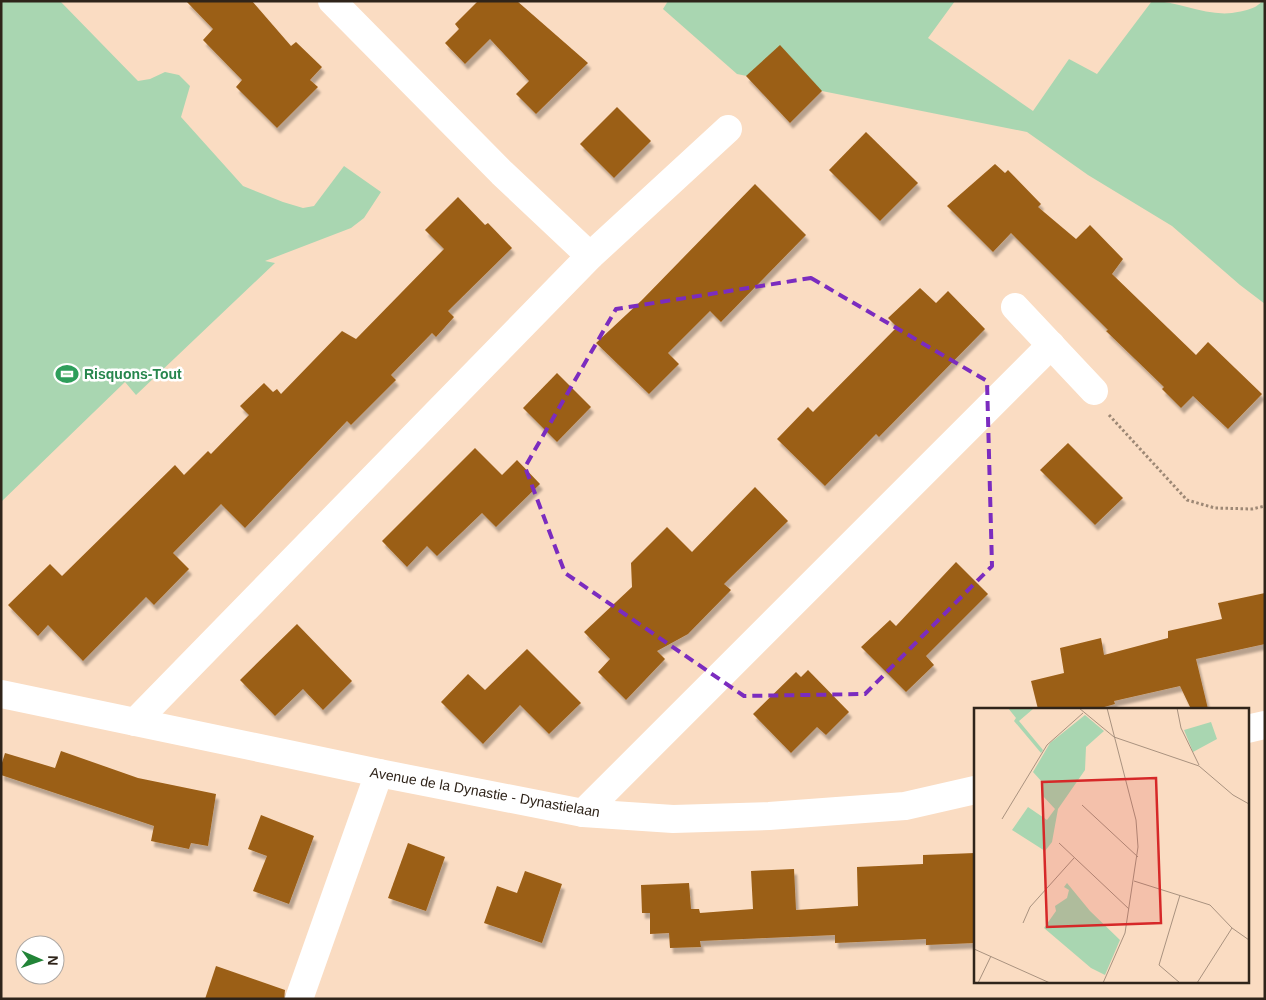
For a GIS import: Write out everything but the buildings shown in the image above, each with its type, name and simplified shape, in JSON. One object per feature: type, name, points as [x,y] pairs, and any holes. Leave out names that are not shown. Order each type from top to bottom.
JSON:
[{"type":"street","points":[[332,1],[502,173],[590,256]]},
{"type":"street","points":[[135,722],[590,256],[728,128]]},
{"type":"street","points":[[1015,307],[1094,392]]},
{"type":"street","points":[[583,813],[1051,344]]},
{"type":"street","name":"Avenue de la Dynastie - Dynastielaan","points":[[1,694],[379,773],[583,813],[673,819],[769,816],[906,806],[974,790]]},
{"type":"street","points":[[1248,729],[1265,725]]},
{"type":"street","points":[[300,999],[379,773]]},
{"type":"path","points":[[1094,392],[1106,412],[1187,500],[1215,508],[1265,506]]},
{"type":"highlighted area","points":[[811,278],[987,381],[992,566],[865,694],[744,696],[565,573],[525,467],[616,309]]},
{"type":"green space","name":"Risquons-Tout","points":[[1,1],[60,1],[138,81],[150,79],[165,72],[179,75],[190,86],[181,117],[243,186],[303,208],[314,206],[344,166],[381,192],[364,218],[351,228],[265,261],[275,263],[136,395],[125,382],[1,502]]},
{"type":"green space","points":[[668,1],[955,1],[928,38],[1033,111],[1069,59],[1097,74],[1152,1],[1172,3],[1202,11],[1232,13],[1247,10],[1265,1],[1265,304],[1240,285],[1172,226],[1088,175],[1027,132],[737,74],[663,9]]},
{"type":"place","name":"Risquons-Tout","points":[[67,374]]}]
